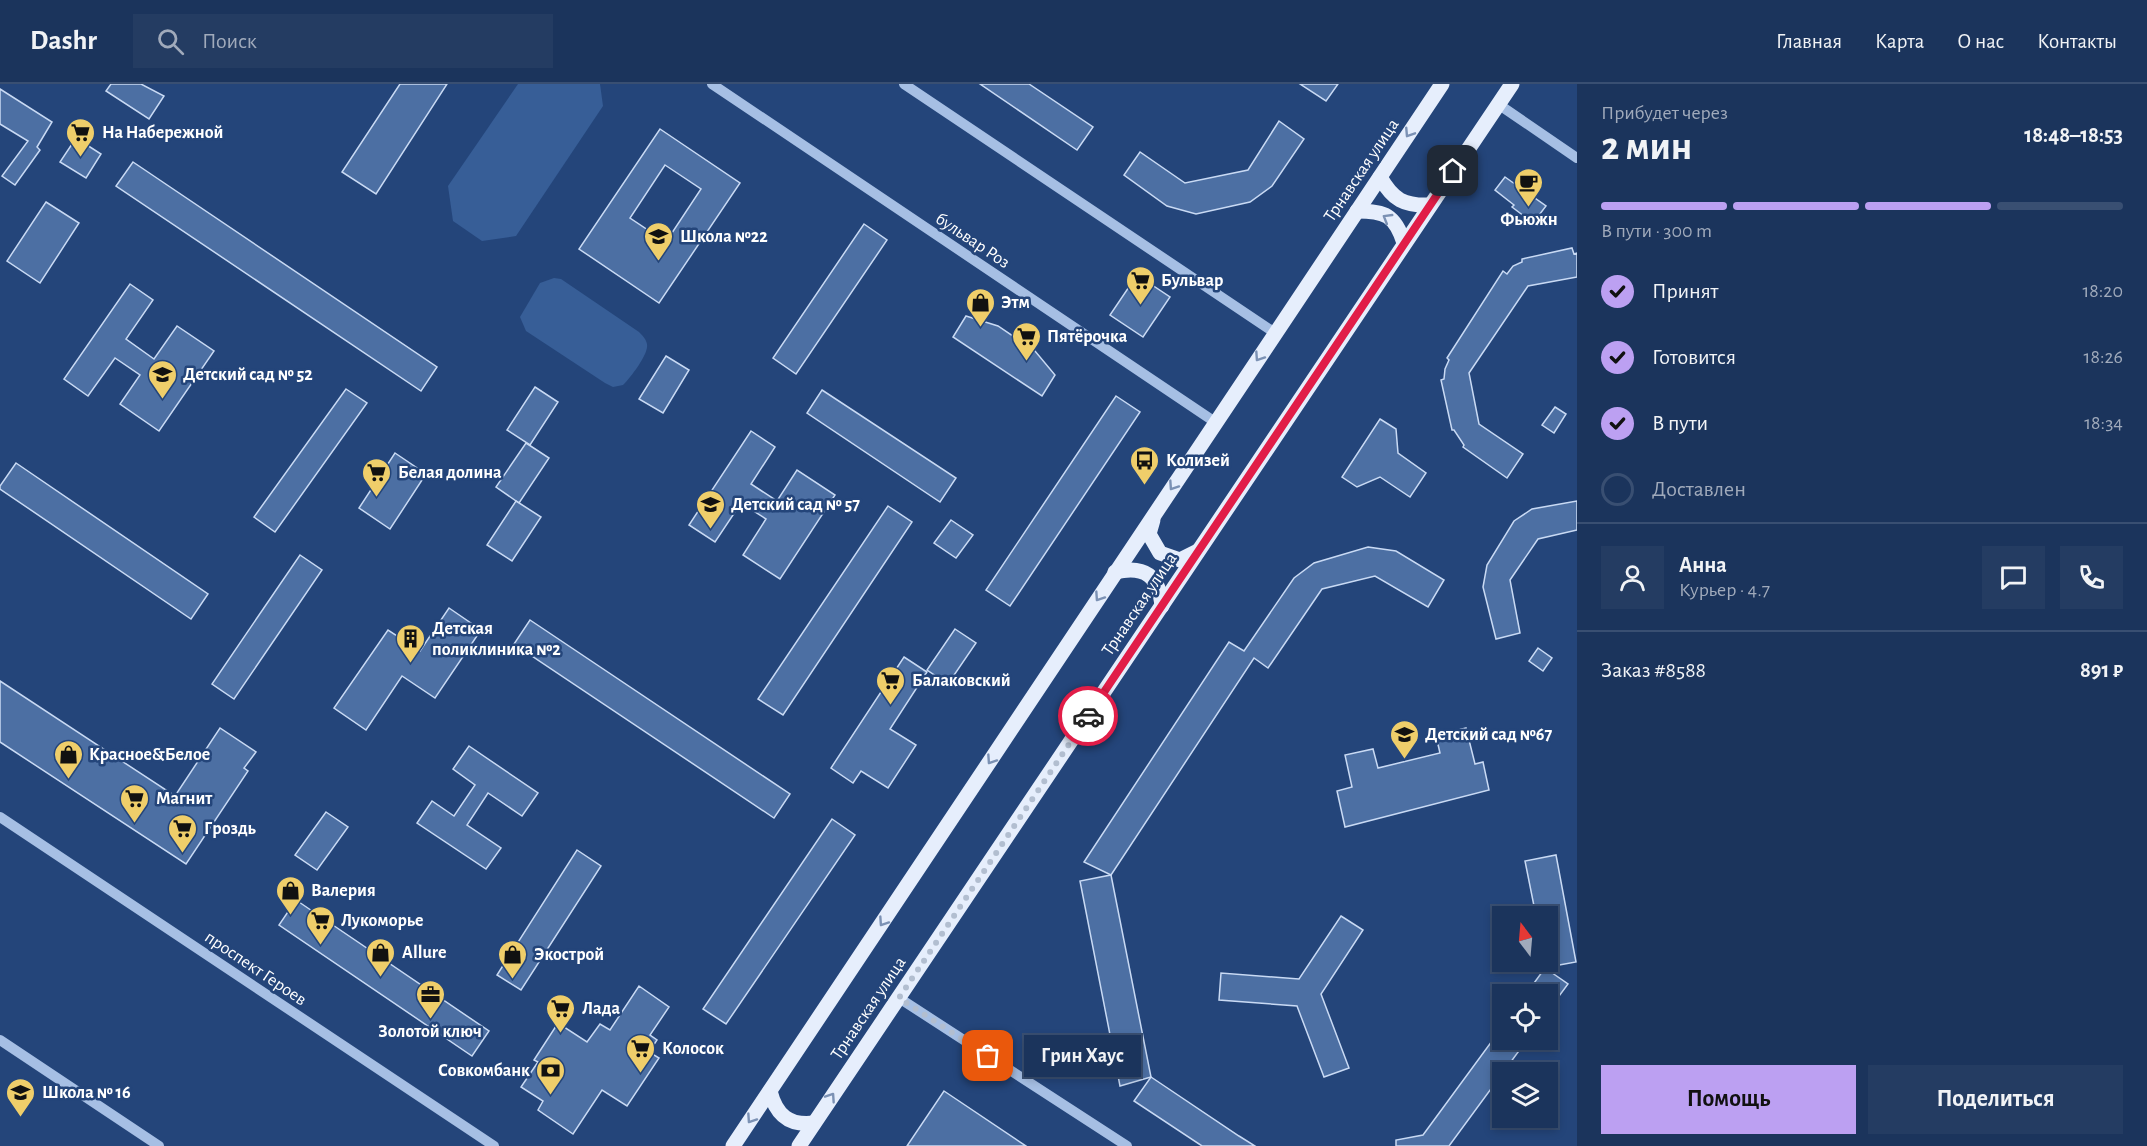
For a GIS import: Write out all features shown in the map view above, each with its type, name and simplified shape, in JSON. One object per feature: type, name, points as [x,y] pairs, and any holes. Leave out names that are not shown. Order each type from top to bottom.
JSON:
[{"type":"main road","name":"Трнавская улица","points":[[734,1146],[1442,84]]},
{"type":"main road","name":"Трнавская улица","points":[[799,1146],[1512,84]]},
{"type":"main road","points":[[1380,177],[1388,191],[1399,200],[1414,205],[1430,205]]},
{"type":"main road","points":[[1357,211],[1375,211],[1389,216],[1399,227],[1404,243]]},
{"type":"main road","points":[[1154,514],[1149,534],[1160,553],[1180,560],[1198,551]]},
{"type":"main road","points":[[1116,572],[1132,568],[1149,574],[1160,588],[1162,606]]},
{"type":"main road","points":[[770,1091],[773,1102],[784,1119],[802,1124],[814,1124]]},
{"type":"street","name":"бульвар Роз","points":[[712,84],[1215,422]]},
{"type":"street","points":[[904,84],[1275,333]]},
{"type":"street","points":[[1498,104],[1577,158]]},
{"type":"street","name":"проспект Героев","points":[[0,817],[494,1146]]},
{"type":"street","points":[[899,998],[1127,1146]]},
{"type":"street","points":[[0,1040],[159,1146]]},
{"type":"shaded area","points":[[518,84],[600,84],[603,106],[516,236],[482,241],[453,221],[448,186]]},
{"type":"shaded area","points":[[554,278],[561,279],[639,332],[645,339],[647,348],[645,354],[623,385],[613,387],[605,383],[526,331],[520,317],[540,283]]},
{"type":"building","points":[[111,84],[141,84],[164,96],[149,119],[106,91]]},
{"type":"building","points":[[400,84],[447,84],[376,194],[342,172]]},
{"type":"building","points":[[980,84],[1029,84],[1093,127],[1077,150]]},
{"type":"building","points":[[1300,84],[1338,84],[1326,101]]},
{"type":"building","points":[[0,89],[52,122],[37,147],[40,150],[15,185],[2,176],[28,141],[0,124]]},
{"type":"building","points":[[1279,121],[1304,139],[1272,186],[1250,202],[1196,214],[1167,206],[1124,175],[1140,152],[1185,183],[1248,170]]},
{"type":"building","points":[[660,129],[740,183],[659,303],[579,249]],"holes":[[[665,165],[701,189],[666,242],[630,218]]]},
{"type":"building","name":"На Набережной","points":[[76,138],[101,154],[86,178],[60,162]]},
{"type":"building","points":[[133,162],[437,367],[421,391],[116,186]]},
{"type":"building","points":[[1505,177],[1546,206],[1533,223],[1495,190]]},
{"type":"building","points":[[46,202],[79,223],[40,283],[7,261]]},
{"type":"building","points":[[864,224],[887,240],[796,374],[773,358]]},
{"type":"building","points":[[1572,248],[1574,254],[1577,253],[1577,277],[1528,286],[1469,373],[1479,424],[1523,454],[1507,478],[1463,447],[1464,445],[1452,430],[1441,380],[1444,379],[1449,360],[1447,358],[1503,271],[1507,274],[1513,266],[1522,262],[1522,259]]},
{"type":"building","name":"Бульвар","points":[[1137,275],[1170,297],[1143,337],[1110,315]]},
{"type":"building","points":[[130,284],[153,300],[126,339],[154,359],[177,326],[214,351],[159,431],[120,404],[140,375],[115,358],[88,396],[64,379]]},
{"type":"building","points":[[966,316],[998,326],[1035,351],[1055,375],[1042,396],[953,337]]},
{"type":"building","points":[[666,356],[689,370],[663,413],[639,399]]},
{"type":"building","points":[[535,387],[558,402],[530,445],[507,430]]},
{"type":"building","points":[[346,389],[367,403],[275,532],[254,517]]},
{"type":"building","points":[[822,390],[956,478],[940,502],[807,413]]},
{"type":"building","points":[[1116,396],[1140,412],[1010,606],[986,590]]},
{"type":"building","points":[[1555,407],[1566,414],[1554,433],[1542,425]]},
{"type":"building","points":[[1380,419],[1396,429],[1398,453],[1426,473],[1410,497],[1380,477],[1357,487],[1342,477]]},
{"type":"building","points":[[751,431],[775,447],[751,484],[777,501],[797,470],[835,495],[780,579],[743,555],[766,519],[741,503],[715,542],[689,525]]},
{"type":"building","points":[[526,443],[549,458],[519,503],[496,487]]},
{"type":"building","points":[[395,453],[426,474],[390,529],[359,508]]},
{"type":"building","points":[[16,463],[208,594],[191,619],[0,489]]},
{"type":"building","points":[[516,501],[541,517],[512,561],[487,545]]},
{"type":"building","points":[[1577,501],[1577,530],[1538,539],[1510,580],[1520,633],[1496,639],[1483,587],[1487,565],[1514,521],[1532,509]]},
{"type":"building","points":[[888,506],[912,522],[783,715],[758,699]]},
{"type":"building","points":[[951,520],[973,535],[956,558],[934,543]]},
{"type":"building","points":[[1368,547],[1396,551],[1444,580],[1428,607],[1375,576],[1322,589],[1268,668],[1254,658],[1111,875],[1084,862],[1229,642],[1244,651],[1294,578],[1314,563]]},
{"type":"building","points":[[300,555],[322,570],[234,699],[212,684]]},
{"type":"building","name":"Детская поликлиника №2","points":[[449,608],[481,630],[435,698],[402,676],[366,730],[334,708],[388,630],[420,651]]},
{"type":"building","points":[[530,620],[790,794],[774,818],[514,644]]},
{"type":"building","points":[[955,629],[976,643],[948,684],[927,670]]},
{"type":"building","points":[[1538,648],[1552,658],[1543,671],[1529,661]]},
{"type":"building","points":[[904,657],[927,672],[890,729],[916,745],[888,788],[861,771],[853,783],[831,768]]},
{"type":"building","points":[[0,681],[175,796],[220,728],[256,752],[244,768],[248,771],[186,864],[0,742]]},
{"type":"building","points":[[1466,728],[1475,764],[1483,762],[1489,790],[1345,827],[1337,791],[1352,787],[1345,755],[1373,749],[1378,768],[1440,753],[1436,736]]},
{"type":"building","points":[[469,746],[538,793],[522,816],[488,793],[467,825],[501,848],[486,869],[417,823],[432,801],[454,816],[475,785],[453,769]]},
{"type":"building","points":[[326,812],[348,827],[317,870],[295,855]]},
{"type":"building","points":[[832,819],[855,835],[726,1024],[703,1009]]},
{"type":"building","points":[[577,850],[601,866],[521,990],[497,975]]},
{"type":"building","points":[[1556,855],[1576,962],[1558,965],[1558,906],[1534,906],[1525,861]]},
{"type":"building","points":[[1111,875],[1151,1077],[1120,1086],[1080,881]]},
{"type":"building","points":[[296,900],[489,1031],[472,1056],[279,925]]},
{"type":"building","points":[[1341,916],[1363,930],[1321,994],[1349,1068],[1324,1077],[1297,1006],[1219,1000],[1221,973],[1299,979]]},
{"type":"building","points":[[1542,972],[1551,972],[1568,984],[1558,998],[1558,984],[1533,984]]},
{"type":"building","points":[[639,986],[669,1007],[650,1035],[657,1040],[649,1052],[659,1058],[627,1106],[602,1090],[573,1134],[538,1110],[543,1101],[521,1087],[538,1062],[534,1060],[558,1023],[587,1042],[600,1024],[610,1030]]},
{"type":"building","points":[[1492,1041],[1492,1050],[1520,1050],[1511,1062],[1492,1062],[1492,1088],[1449,1146],[1396,1146],[1396,1140],[1423,1135]]},
{"type":"building","points":[[1151,1077],[1255,1146],[1202,1146],[1134,1101]]},
{"type":"building","points":[[944,1091],[1026,1146],[907,1146]]},
{"type":"way so far","points":[[988,1056],[899,998],[1088,716]]},
{"type":"place","name":"На Набережной","points":[[81,158]]},
{"type":"place","name":"Фьюжн","points":[[1529,208]]},
{"type":"place","name":"Школа №22","points":[[659,262]]},
{"type":"place","name":"Бульвар","points":[[1140,306]]},
{"type":"place","name":"Этм","points":[[980,328]]},
{"type":"place","name":"Пятёрочка","points":[[1026,362]]},
{"type":"place","name":"Детский сад № 52","points":[[162,400]]},
{"type":"place","name":"Колизей","points":[[1145,486]]},
{"type":"place","name":"Белая долина","points":[[377,498]]},
{"type":"place","name":"Детский сад № 57","points":[[710,530]]},
{"type":"place","name":"Детская поликлиника №2","points":[[411,664]]},
{"type":"place","name":"Балаковский","points":[[891,706]]},
{"type":"place","name":"Детский сад №67","points":[[1404,760]]},
{"type":"place","name":"Красное&Белое","points":[[68,780]]},
{"type":"place","name":"Магнит","points":[[135,824]]},
{"type":"place","name":"Гроздь","points":[[183,854]]},
{"type":"place","name":"Валерия","points":[[290,916]]},
{"type":"place","name":"Лукоморье","points":[[320,946]]},
{"type":"place","name":"Allure","points":[[381,978]]},
{"type":"place","name":"Экострой","points":[[513,980]]},
{"type":"place","name":"Золотой ключ","points":[[430,1020]]},
{"type":"place","name":"Лада","points":[[561,1034]]},
{"type":"place","name":"Грин Хаус","points":[[988,1056]]},
{"type":"place","name":"Колосок","points":[[641,1074]]},
{"type":"place","name":"Совкомбанк","points":[[551,1096]]},
{"type":"place","name":"Школа № 16","points":[[21,1118]]},
{"type":"route","points":[[1088,716],[1453,171]]}]
